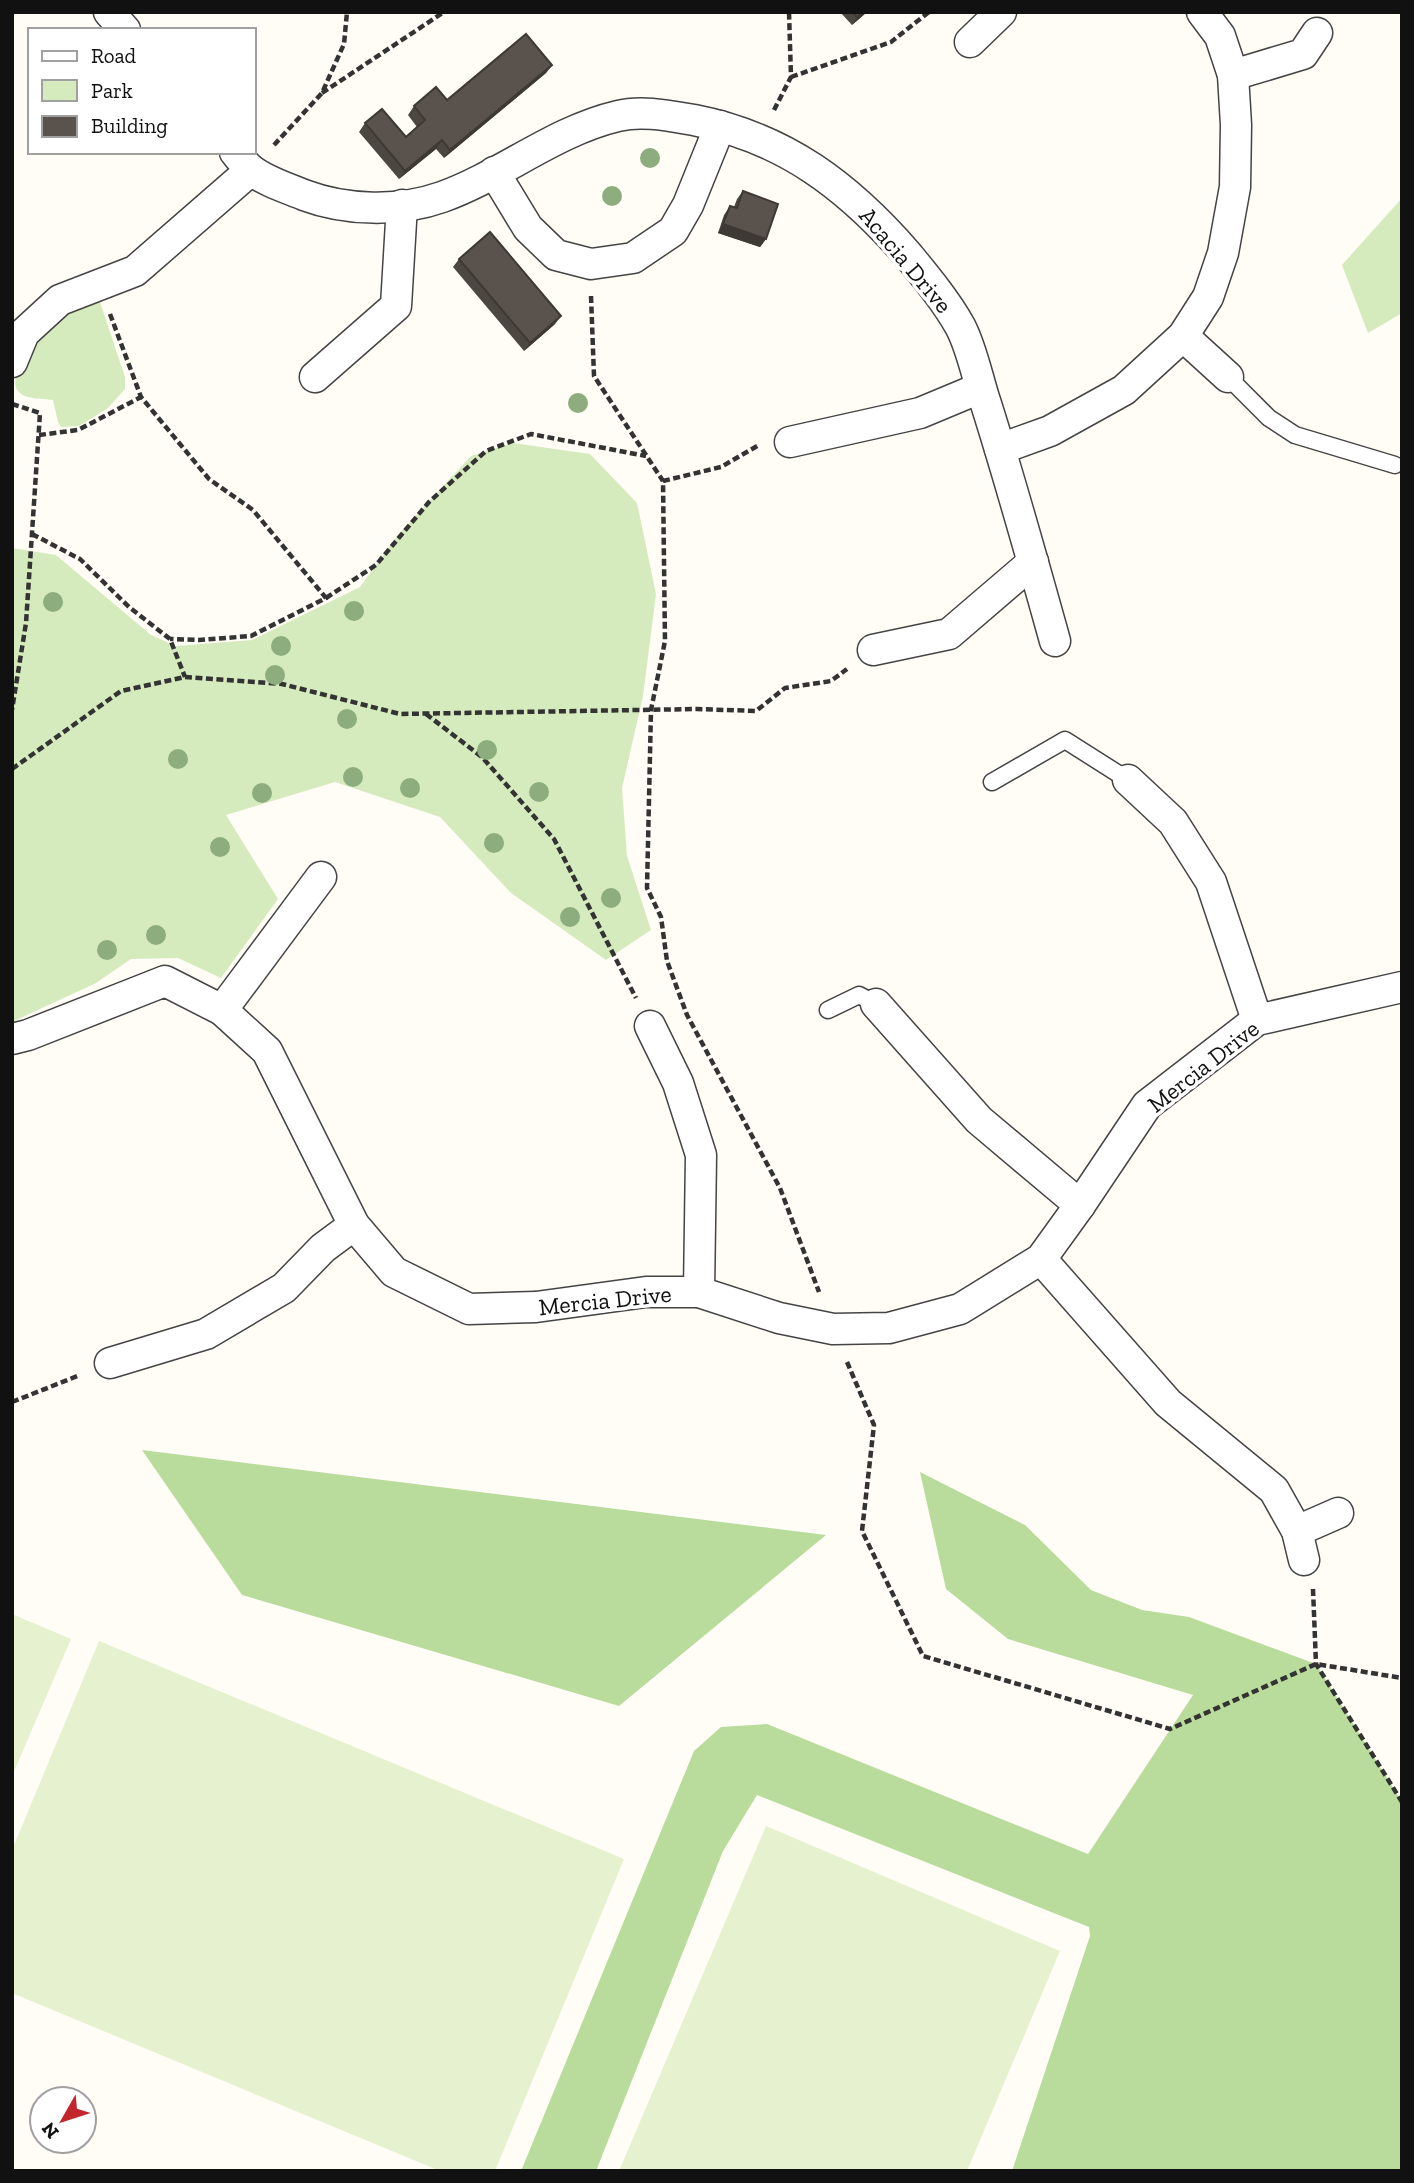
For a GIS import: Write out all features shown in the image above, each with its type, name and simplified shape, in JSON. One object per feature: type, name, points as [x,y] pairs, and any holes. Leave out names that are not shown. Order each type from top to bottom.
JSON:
[{"type":"street","points":[[109,12],[123,28]]},
{"type":"street","points":[[970,42],[1001,12]]},
{"type":"street","points":[[1000,449],[1050,431],[1124,390],[1183,335],[1208,297],[1223,253],[1235,187],[1237,125],[1233,75],[1220,36],[1202,12]]},
{"type":"street","points":[[1233,75],[1303,54],[1317,33]]},
{"type":"street","name":"Acacia Drive","points":[[243,161],[285,187],[324,202],[365,207],[402,205],[442,197],[577,129],[621,115],[665,115],[720,125],[760,139],[804,161],[850,196],[885,229],[926,276],[961,328],[1000,449],[1055,641]]},
{"type":"street","points":[[494,172],[528,228],[556,254],[590,264],[633,258],[673,231],[688,205],[720,125]]},
{"type":"street","points":[[12,362],[24,333],[60,300],[135,271],[243,161]]},
{"type":"street","points":[[315,377],[396,306],[402,205]]},
{"type":"street","points":[[1183,335],[1228,377]]},
{"type":"street","points":[[790,442],[920,413],[980,388]]},
{"type":"street","points":[[873,650],[949,634],[1033,562]]},
{"type":"street","points":[[1128,780],[1173,822],[1211,882],[1257,1020]]},
{"type":"street","points":[[222,1010],[321,877]]},
{"type":"street","name":"Mercia Drive","points":[[12,1039],[165,981],[222,1010],[267,1051],[354,1225],[394,1272],[469,1309],[536,1307],[646,1292],[699,1292],[779,1318],[833,1329],[889,1328],[960,1309],[1041,1259],[1147,1105],[1257,1020],[1402,987]]},
{"type":"street","points":[[876,1004],[979,1119],[1080,1205]]},
{"type":"street","points":[[650,1026],[678,1083],[701,1155],[699,1292]]},
{"type":"street","points":[[110,1363],[206,1334],[284,1288],[323,1248],[354,1225]]},
{"type":"street","points":[[1041,1259],[1168,1403],[1274,1490],[1297,1531],[1304,1560]]},
{"type":"street","points":[[1297,1531],[1338,1513]]},
{"type":"lane","points":[[1228,377],[1269,418],[1295,435],[1395,465]]},
{"type":"lane","points":[[992,782],[1065,740],[1128,780]]},
{"type":"lane","points":[[828,1010],[859,995],[876,1004]]},
{"type":"path","points":[[322,93],[344,44],[347,12]]},
{"type":"path","points":[[256,150],[322,93],[444,12]]},
{"type":"path","points":[[760,139],[791,77],[789,12]]},
{"type":"path","points":[[791,77],[891,43],[929,12]]},
{"type":"path","points":[[590,264],[594,376],[663,481],[665,641],[652,710],[647,888],[661,917],[667,961],[687,1014],[780,1188],[833,1329],[874,1425],[862,1531],[923,1656],[1170,1729],[1316,1664],[1402,1678]]},
{"type":"path","points":[[100,285],[141,397],[209,479],[253,510],[326,598]]},
{"type":"path","points":[[39,435],[78,430],[141,397]]},
{"type":"path","points":[[12,404],[40,413],[26,623],[12,710]]},
{"type":"path","points":[[170,639],[251,636],[326,598],[376,565],[429,502],[486,451],[531,434],[646,456]]},
{"type":"path","points":[[663,481],[722,467],[770,439],[790,442]]},
{"type":"path","points":[[32,534],[80,559],[129,607],[170,639],[185,677]]},
{"type":"path","points":[[12,769],[121,691],[185,677],[282,684],[400,714],[756,711],[785,688],[831,681],[873,650]]},
{"type":"path","points":[[425,713],[482,757],[554,839],[650,1026]]},
{"type":"path","points":[[12,1402],[110,1363]]},
{"type":"path","points":[[1304,1560],[1312,1573],[1316,1664],[1402,1802]]},
{"type":"green space","points":[[1402,198],[1402,313],[1368,333],[1342,265]]},
{"type":"green space","points":[[92,296],[100,302],[125,377],[125,389],[108,408],[79,426],[61,427],[53,400],[21,394],[15,383],[23,359],[51,322],[67,307]]},
{"type":"green space","points":[[513,443],[590,454],[637,503],[656,594],[643,696],[622,788],[627,856],[651,930],[606,960],[511,893],[440,817],[335,782],[226,815],[278,899],[221,978],[178,958],[131,959],[96,983],[12,1022],[12,548],[56,555],[151,635],[176,646],[252,640],[360,587],[397,536],[471,456]]},
{"type":"green space","points":[[142,1450],[826,1535],[619,1706],[242,1595]]},
{"type":"green space","points":[[920,1472],[1025,1525],[1091,1590],[1142,1610],[1189,1617],[1316,1664],[1402,1802],[1402,2171],[1012,2171],[1090,1936],[1089,1927],[757,1795],[723,1851],[596,2171],[521,2171],[694,1751],[721,1727],[767,1724],[1088,1854],[1193,1695],[1008,1639],[946,1589]]},
{"type":"green space","points":[[12,1614],[71,1639],[12,1776]]},
{"type":"green space","points":[[99,1641],[624,1859],[495,2171],[440,2171],[12,1993],[12,1850]]},
{"type":"green space","points":[[766,1826],[1060,1951],[967,2171],[619,2171]]},
{"type":"building","points":[[526,34],[552,65],[450,150],[442,140],[405,171],[365,123],[382,109],[406,137],[425,120],[414,106],[436,87],[447,100]]},
{"type":"building","points":[[743,191],[778,204],[766,239],[723,224],[730,206],[737,208]]},
{"type":"building","points":[[490,232],[561,316],[530,343],[459,259]]}]
